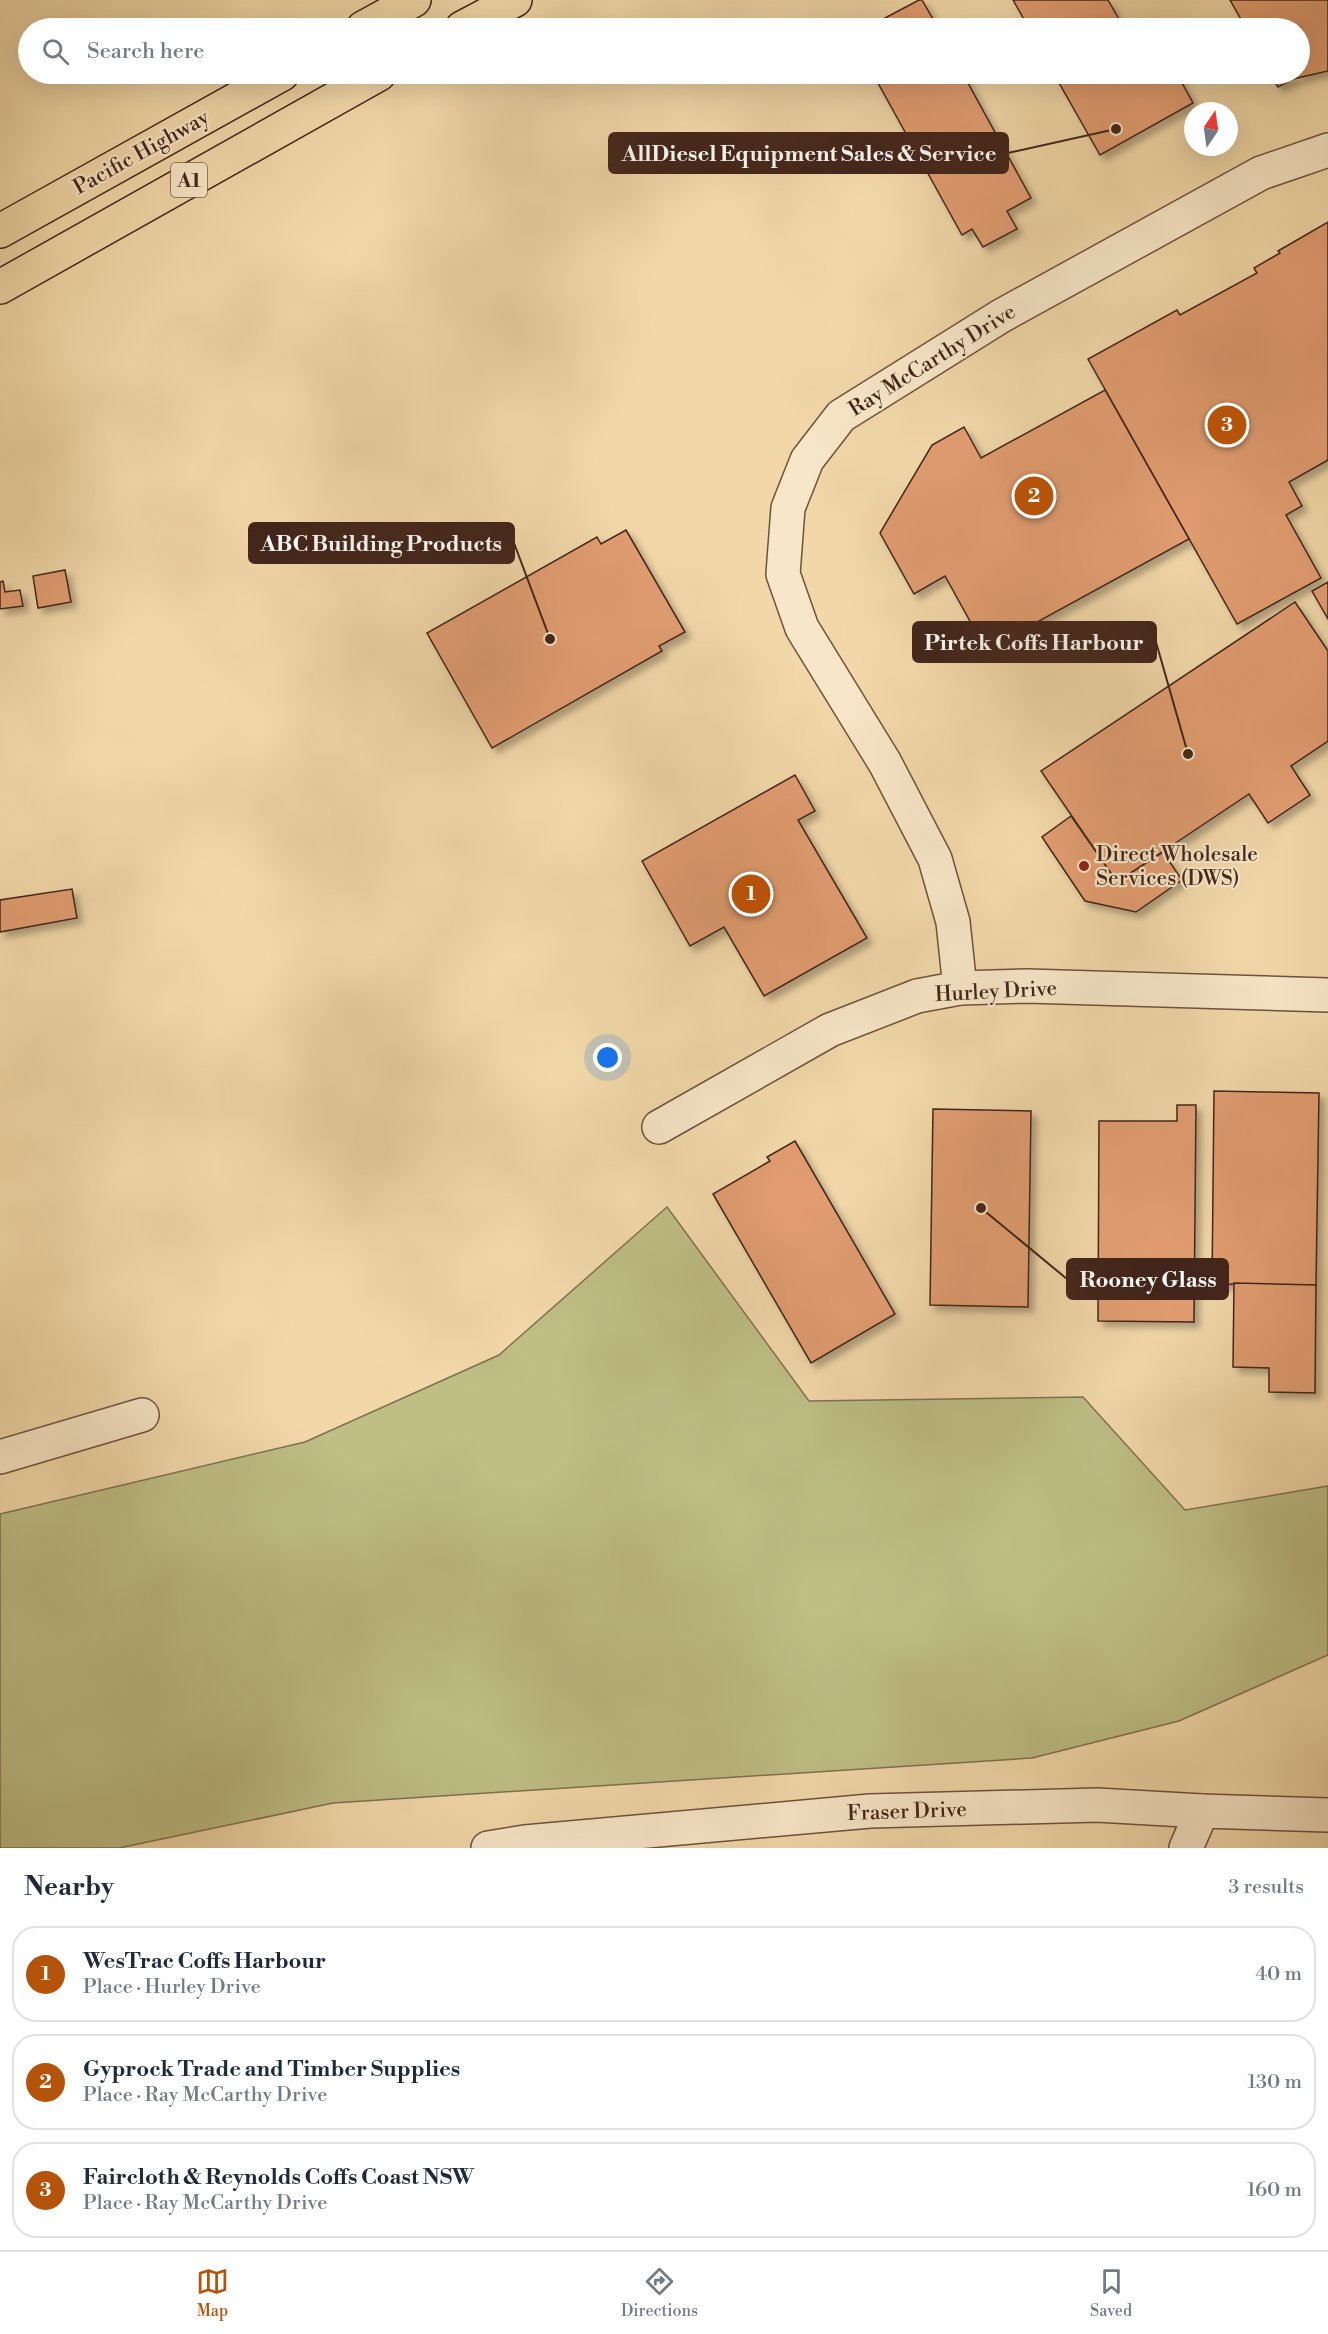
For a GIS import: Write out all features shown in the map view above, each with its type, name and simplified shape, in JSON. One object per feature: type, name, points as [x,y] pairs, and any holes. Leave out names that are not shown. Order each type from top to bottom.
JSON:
[{"type":"highway","points":[[381,18],[414,0]]},
{"type":"highway","points":[[481,18],[515,0]]},
{"type":"highway","name":"Pacific Highway","points":[[0,231],[264,84]]},
{"type":"highway","name":"A1","points":[[0,286],[361,84]]},
{"type":"street","name":"Ray McCarthy Drive","points":[[960,988],[953,922],[935,859],[885,763],[802,628],[783,574],[788,508],[807,460],[842,416],[1001,316],[1261,173],[1328,150]]},
{"type":"street","name":"Hurley Drive","points":[[659,1127],[831,1030],[917,996],[960,988],[1027,986],[1328,994]]},
{"type":"street","points":[[0,1457],[142,1415]]},
{"type":"street","name":"Fraser Drive","points":[[488,1848],[525,1842],[870,1811],[1097,1805],[1328,1815]]},
{"type":"street","points":[[1186,1848],[1202,1811]]},
{"type":"green space","points":[[667,1207],[809,1401],[1083,1397],[1185,1510],[1328,1486],[1328,1655],[1179,1721],[1032,1758],[333,1803],[119,1848],[0,1848],[0,1514],[305,1442],[499,1355]]},
{"type":"building","points":[[922,0],[932,18],[885,18]]},
{"type":"building","points":[[1013,0],[1108,0],[1118,18],[1023,18]]},
{"type":"building","points":[[1230,0],[1328,0],[1328,71],[1310,75],[1310,18],[1240,18]]},
{"type":"building","points":[[879,84],[968,84],[1031,198],[1007,211],[1017,229],[983,247],[972,229],[962,235]]},
{"type":"building","points":[[1060,84],[1183,84],[1192,102],[1184,102],[1184,108],[1100,155]]},
{"type":"building","points":[[1328,222],[1328,460],[1289,482],[1302,506],[1286,515],[1321,578],[1237,624],[1088,359],[1177,310],[1180,315],[1257,273],[1254,268]]},
{"type":"building","points":[[1105,390],[1189,539],[986,650],[945,576],[914,594],[880,533],[932,445],[964,427],[981,458]]},
{"type":"building","points":[[626,530],[685,632],[659,646],[662,651],[492,748],[427,633],[597,537],[601,544]]},
{"type":"building","points":[[65,570],[71,602],[38,608],[33,576]]},
{"type":"building","points":[[3,581],[5,592],[20,590],[23,606],[0,609],[0,582]]},
{"type":"building","points":[[1328,582],[1328,619],[1312,591]]},
{"type":"building","points":[[1295,602],[1328,651],[1328,741],[1291,766],[1310,795],[1268,823],[1249,794],[1117,882],[1041,771]]},
{"type":"building","points":[[795,775],[815,811],[798,820],[867,938],[764,996],[724,927],[690,946],[642,861]]},
{"type":"building","name":"Direct Wholesale Services (DWS)","points":[[1071,816],[1117,882],[1163,852],[1182,880],[1136,912],[1085,901],[1042,837]]},
{"type":"building","points":[[72,889],[77,918],[0,932],[0,900]]},
{"type":"building","points":[[1214,1091],[1319,1093],[1316,1285],[1212,1284]]},
{"type":"building","points":[[1177,1105],[1196,1105],[1194,1322],[1098,1321],[1099,1121],[1177,1121]]},
{"type":"building","points":[[933,1109],[1031,1111],[1028,1307],[930,1305]]},
{"type":"building","points":[[795,1141],[895,1314],[811,1363],[713,1194],[770,1161],[767,1157]]},
{"type":"building","points":[[1234,1283],[1316,1285],[1315,1393],[1269,1392],[1269,1368],[1233,1367]]},
{"type":"place","name":"AllDiesel Equipment Sales & Service","points":[[1116,129]]},
{"type":"place","name":"Faircloth & Reynolds Coffs Coast NSW","points":[[1227,425]]},
{"type":"place","name":"Gyprock Trade and Timber Supplies","points":[[1034,496]]},
{"type":"place","name":"ABC Building Products","points":[[550,639]]},
{"type":"place","name":"Pirtek Coffs Harbour","points":[[1188,754]]},
{"type":"place","name":"Direct Wholesale Services (DWS)","points":[[1084,866]]},
{"type":"place","name":"WesTrac Coffs Harbour","points":[[751,894]]},
{"type":"place","name":"Rooney Glass","points":[[981,1208]]}]
